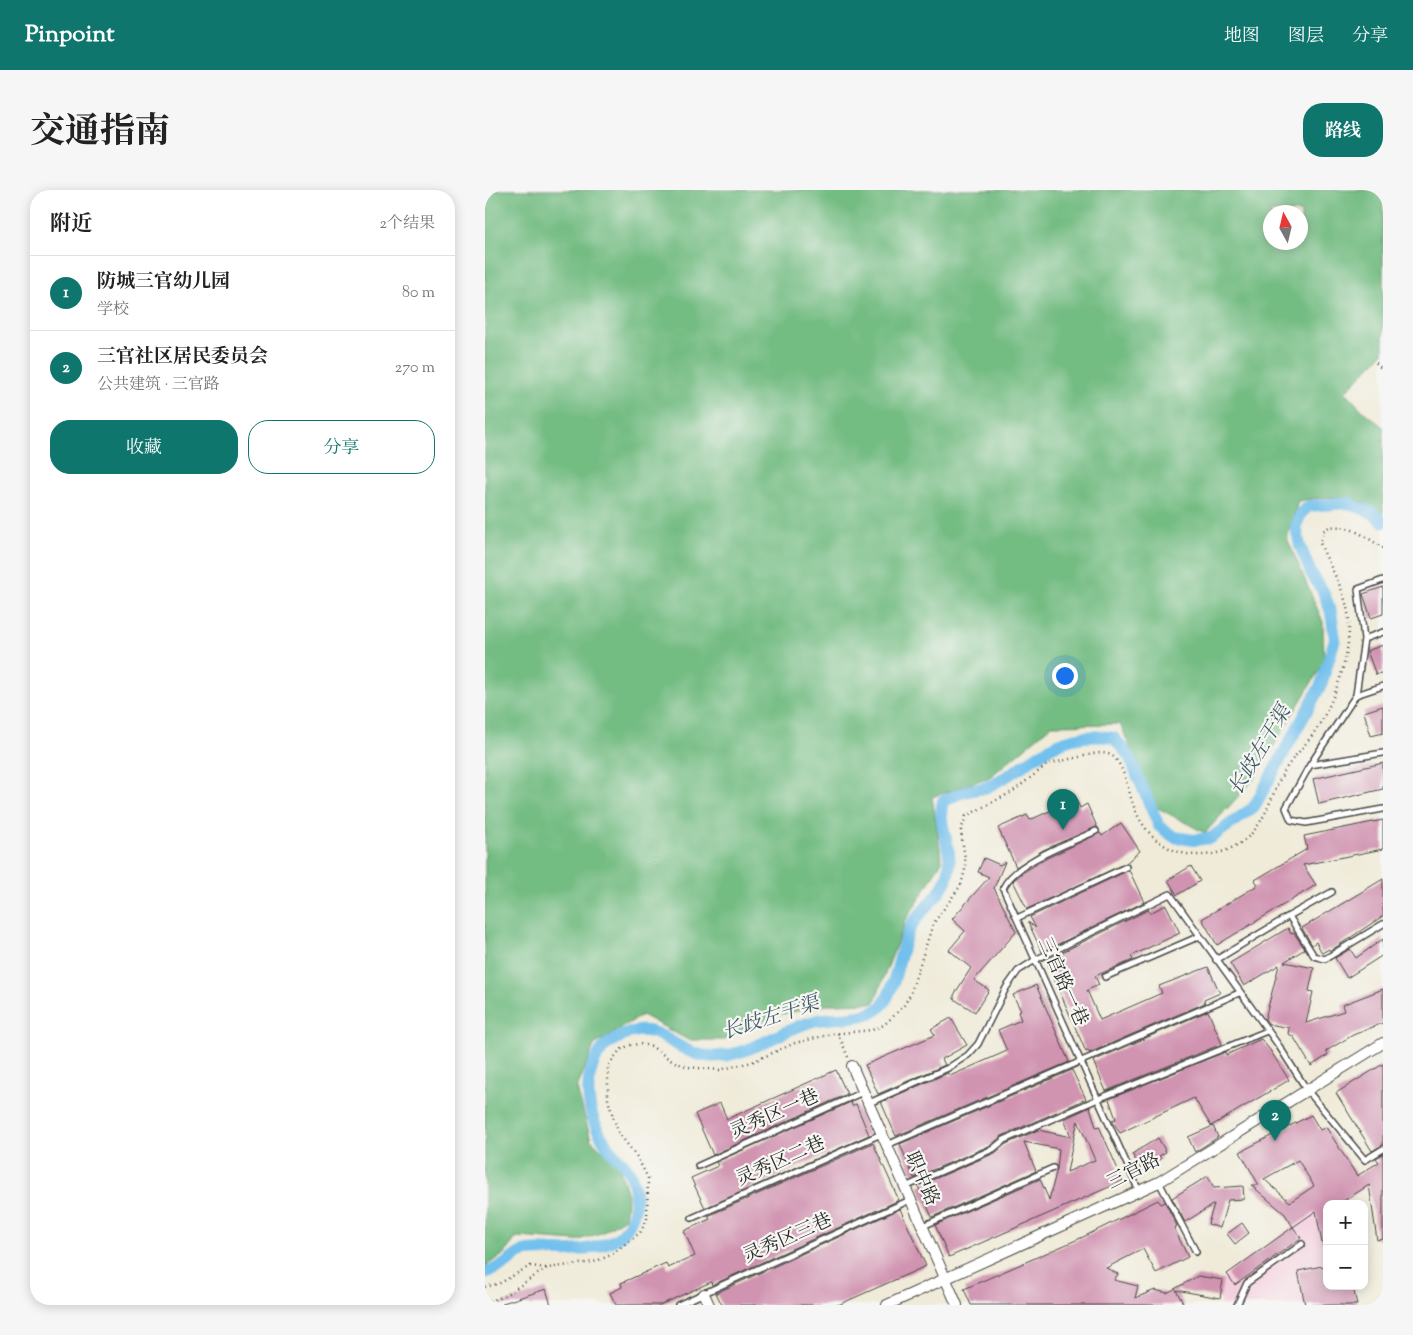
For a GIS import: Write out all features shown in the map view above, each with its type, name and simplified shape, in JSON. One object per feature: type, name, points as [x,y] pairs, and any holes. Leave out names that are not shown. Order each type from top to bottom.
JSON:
[{"type":"street","name":"三官路","points":[[887,1305],[1159,1182],[1383,1043]]},
{"type":"street","name":"职中路","points":[[852,1066],[957,1305]]},
{"type":"street","points":[[704,1294],[709,1305]]},
{"type":"lane","points":[[1383,580],[1358,589],[1364,639],[1356,695],[1310,766],[1287,808],[1291,820],[1306,823],[1383,809]]},
{"type":"lane","points":[[1364,639],[1383,632]]},
{"type":"lane","points":[[1356,695],[1383,686]]},
{"type":"lane","points":[[1310,766],[1383,753]]},
{"type":"lane","name":"三官路一巷","points":[[1096,831],[1039,857],[1007,879],[1003,888],[1139,1191]]},
{"type":"lane","points":[[1017,918],[1126,867]]},
{"type":"lane","points":[[1216,960],[1331,892]]},
{"type":"lane","points":[[869,1103],[950,1067],[968,1055],[978,1044],[1006,988],[1018,971],[1035,960],[1170,894],[1239,993],[1279,1046],[1307,1090],[1365,1160],[1383,1149]]},
{"type":"lane","points":[[1289,916],[1313,956],[1325,959],[1383,924]]},
{"type":"lane","points":[[1105,977],[1200,936]]},
{"type":"lane","points":[[887,1145],[1239,993]]},
{"type":"lane","points":[[905,1187],[993,1149],[1004,1140],[1098,1099],[1267,1031]]},
{"type":"lane","name":"灵秀区一巷","points":[[698,1166],[863,1092]]},
{"type":"lane","name":"灵秀区二巷","points":[[692,1218],[882,1134]]},
{"type":"lane","points":[[922,1226],[1053,1168]]},
{"type":"lane","points":[[1159,1182],[1196,1252]]},
{"type":"lane","name":"灵秀区三巷","points":[[678,1305],[911,1200]]},
{"type":"lane","points":[[1237,1305],[1247,1283],[1303,1244]]},
{"type":"path","points":[[1377,364],[1383,370]]},
{"type":"path","points":[[485,1288],[530,1266],[547,1268],[575,1266],[611,1256],[640,1234],[647,1219],[648,1178],[637,1157],[618,1132],[608,1100],[608,1066],[620,1050],[630,1045],[651,1046],[673,1061],[688,1067],[719,1070],[753,1062],[795,1043],[838,1033],[872,1030],[884,1025],[903,1007],[916,980],[933,924],[958,890],[965,875],[966,850],[961,830],[963,820],[970,812],[1012,792],[1048,764],[1097,753],[1105,753],[1114,757],[1125,778],[1139,820],[1158,841],[1172,850],[1198,856],[1211,855],[1234,847],[1248,837],[1261,821],[1285,771],[1325,716],[1349,645],[1348,611],[1344,595],[1320,543],[1321,536],[1329,527],[1345,527],[1357,531],[1383,548]]},
{"type":"path","points":[[838,1033],[852,1066]]},
{"type":"path","points":[[485,1303],[504,1296],[547,1268]]},
{"type":"shaded area","points":[[1312,1187],[1323,1203],[1323,1290],[1333,1290],[1357,1305],[1221,1305],[1220,1298],[1223,1280],[1227,1274],[1293,1227],[1281,1209]]},
{"type":"green space","points":[[485,190],[1383,190],[1383,353],[1345,392],[1364,412],[1383,427],[1383,516],[1373,508],[1353,499],[1332,497],[1298,501],[1287,538],[1323,622],[1324,662],[1254,779],[1205,833],[1156,807],[1120,724],[1052,725],[990,777],[932,797],[942,861],[905,922],[874,1003],[833,1004],[775,1015],[724,1040],[688,1040],[642,1015],[594,1045],[577,1088],[591,1140],[618,1164],[628,1195],[625,1218],[601,1233],[576,1241],[517,1237],[503,1255],[485,1266]]},
{"type":"building","points":[[1383,587],[1383,614],[1371,618],[1363,594]]},
{"type":"building","points":[[1383,645],[1383,672],[1376,675],[1367,651]]},
{"type":"building","points":[[1383,706],[1383,733],[1371,736],[1364,712]]},
{"type":"building","points":[[1383,763],[1383,789],[1319,804],[1313,779]]},
{"type":"building","points":[[1076,799],[1080,808],[1087,804],[1097,827],[1043,850],[1016,867],[998,828],[1027,815],[1030,820]]},
{"type":"building","points":[[1383,820],[1383,849],[1303,865],[1316,885],[1217,945],[1202,919],[1258,885],[1255,880],[1307,849],[1304,836]]},
{"type":"building","points":[[1121,823],[1140,851],[1126,863],[1027,909],[1013,881],[1022,873],[1047,858],[1100,833],[1102,836]]},
{"type":"building","points":[[984,858],[1000,865],[1005,862],[994,888],[1016,932],[974,980],[989,990],[975,1012],[954,999],[954,995],[971,968],[949,950],[965,931],[952,919],[989,877],[978,872]]},
{"type":"building","points":[[1191,866],[1200,881],[1177,895],[1168,880]]},
{"type":"building","points":[[1129,870],[1144,902],[1042,952],[1028,922],[1036,928],[1030,917]]},
{"type":"building","points":[[1383,879],[1383,916],[1330,951],[1329,949],[1322,953],[1316,942],[1312,945],[1302,928]]},
{"type":"building","points":[[1166,905],[1180,933],[1131,956],[1133,960],[1095,976],[1099,985],[1087,990],[1100,1020],[1162,993],[1159,986],[1208,967],[1220,993],[1204,1000],[1205,1003],[1089,1053],[1089,1050],[1086,1052],[1046,960],[1148,910],[1150,913]]},
{"type":"building","points":[[1288,928],[1291,934],[1294,933],[1305,949],[1284,962],[1314,968],[1309,991],[1313,992],[1306,1023],[1344,1011],[1342,1005],[1383,989],[1383,1023],[1353,1035],[1326,1051],[1328,1055],[1311,1066],[1293,1036],[1288,1034],[1289,1028],[1269,1024],[1265,1019],[1279,965],[1244,986],[1230,963]]},
{"type":"building","points":[[1383,939],[1383,955],[1347,978],[1335,958],[1350,949],[1356,958]]},
{"type":"building","points":[[1036,985],[1069,1062],[896,1136],[881,1102],[948,1073],[950,1076],[1007,1051],[998,1030],[1021,1020],[1018,1012],[1021,1011],[1013,995]]},
{"type":"building","points":[[1208,1011],[1222,1044],[1106,1091],[1093,1061]]},
{"type":"building","points":[[951,1018],[967,1045],[942,1059],[945,1065],[878,1094],[865,1065],[935,1035],[931,1029]]},
{"type":"building","points":[[1261,1039],[1289,1080],[1211,1126],[1194,1098],[1120,1133],[1112,1120],[1116,1119],[1109,1099],[1225,1052],[1226,1055]]},
{"type":"building","points":[[1383,1064],[1383,1145],[1372,1151],[1336,1093]]},
{"type":"building","points":[[836,1070],[847,1094],[713,1155],[695,1114],[720,1103],[727,1119]]},
{"type":"building","points":[[1072,1070],[1086,1099],[1002,1136],[991,1145],[914,1178],[900,1144]]},
{"type":"building","points":[[851,1102],[852,1106],[856,1104],[869,1135],[705,1208],[691,1178],[718,1166],[716,1162]]},
{"type":"building","points":[[1090,1107],[1096,1127],[1099,1126],[1123,1181],[949,1257],[935,1225],[1040,1179],[1049,1200],[1057,1169],[1059,1149],[1024,1142],[1036,1171],[932,1217],[918,1186],[995,1153],[1006,1144],[1038,1130],[1071,1137],[1064,1119]],"holes":[[[1078,1121],[1095,1160],[1067,1172]]]},
{"type":"building","points":[[1311,1115],[1320,1130],[1326,1127],[1357,1176],[1379,1162],[1376,1158],[1383,1154],[1383,1239],[1377,1240],[1369,1185],[1345,1200],[1323,1200],[1322,1243],[1316,1211],[1293,1227],[1285,1214],[1251,1185],[1259,1185],[1240,1152]],"holes":[[[1298,1160],[1314,1186],[1290,1202],[1264,1179]]]},
{"type":"building","points":[[1213,1126],[1218,1137],[1195,1152],[1188,1137]]},
{"type":"building","points":[[1158,1138],[1166,1152],[1159,1156],[1161,1159],[1142,1171],[1132,1154]]},
{"type":"building","points":[[873,1143],[898,1198],[897,1201],[712,1285],[711,1282],[660,1305],[616,1305],[610,1293],[622,1287],[621,1283],[666,1263],[668,1268],[695,1256],[684,1231],[710,1219],[708,1216]]},
{"type":"building","points":[[1208,1176],[1214,1188],[1243,1186],[1244,1199],[1228,1200],[1220,1228],[1208,1224],[1214,1204],[1185,1222],[1172,1198]]},
{"type":"building","points":[[1158,1200],[1161,1204],[1165,1202],[1177,1226],[1174,1228],[1188,1257],[1156,1273],[1143,1249],[1106,1268],[1118,1274],[1114,1280],[1138,1286],[1135,1298],[1155,1290],[1167,1293],[1198,1276],[1223,1280],[1220,1298],[1176,1290],[1184,1305],[971,1305],[964,1289],[1083,1237]]},
{"type":"building","points":[[900,1209],[926,1266],[838,1305],[722,1305],[716,1293]]},
{"type":"building","points":[[1242,1223],[1249,1233],[1235,1244],[1227,1234]]},
{"type":"building","points":[[1293,1227],[1301,1238],[1235,1285],[1227,1274]]},
{"type":"building","points":[[1322,1266],[1323,1290],[1354,1290],[1357,1305],[1305,1305],[1298,1271]]},
{"type":"building","points":[[546,1289],[551,1305],[503,1305],[503,1303]]},
{"type":"waterway","name":"长歧左干渠","points":[[485,1273],[503,1265],[523,1252],[535,1250],[571,1251],[600,1246],[620,1236],[629,1225],[635,1202],[632,1177],[600,1135],[591,1109],[589,1096],[591,1070],[597,1057],[609,1043],[636,1031],[646,1031],[655,1033],[691,1052],[701,1055],[731,1054],[760,1044],[804,1024],[818,1020],[856,1017],[872,1013],[884,1003],[893,983],[906,936],[914,921],[941,889],[948,874],[950,865],[941,810],[943,801],[968,791],[987,787],[1059,743],[1093,737],[1114,738],[1129,756],[1159,826],[1174,837],[1194,840],[1211,838],[1254,807],[1321,685],[1335,639],[1331,612],[1323,591],[1311,573],[1300,546],[1296,527],[1301,513],[1309,506],[1348,503],[1373,513],[1383,522]]},
{"type":"place","name":"防城三官幼儿园","points":[[1063,830]]},
{"type":"place","name":"三官社区居民委员会","points":[[1275,1141]]}]
